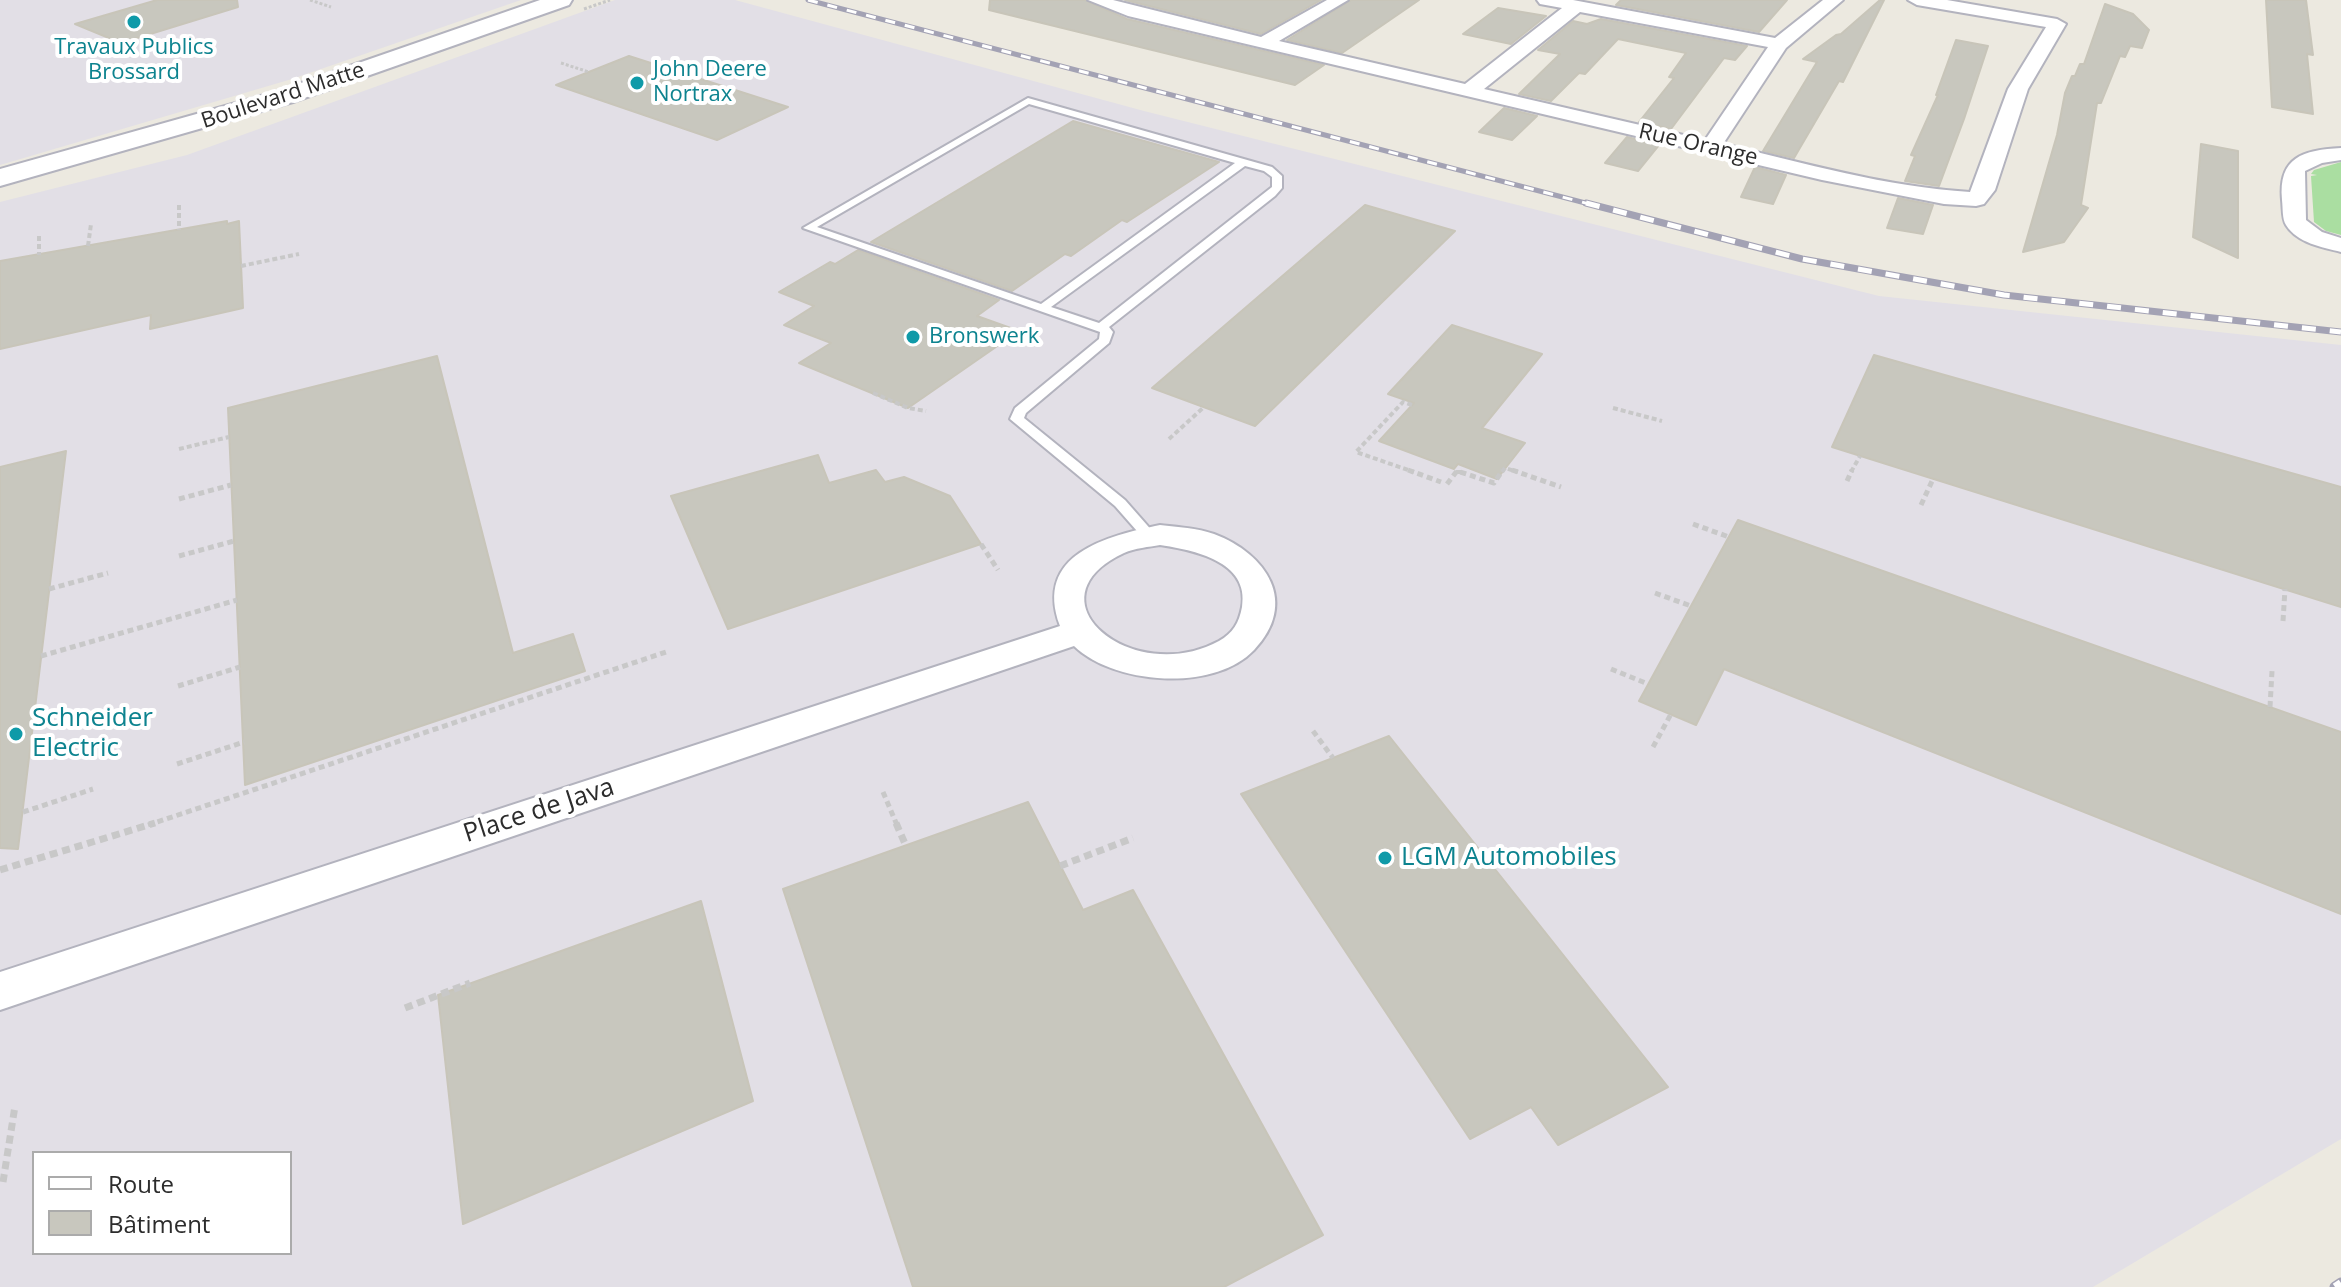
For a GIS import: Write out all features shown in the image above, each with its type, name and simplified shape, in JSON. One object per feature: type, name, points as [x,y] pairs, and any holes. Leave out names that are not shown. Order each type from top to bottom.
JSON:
[{"type":"main road","name":"Boulevard Matte","points":[[0,178],[284,97],[573,5]]},
{"type":"street","name":"Rue Orange","points":[[1097,0],[1128,11],[1822,174],[1944,197],[1976,199],[1984,190],[2018,89],[2057,24],[1917,0]]},
{"type":"street","points":[[1263,43],[1339,0]]},
{"type":"street","points":[[1546,0],[1779,44]]},
{"type":"street","points":[[1710,148],[1779,44],[1834,0]]},
{"type":"street","points":[[1469,91],[1576,6]]},
{"type":"street","points":[[2341,154],[2300,165],[2294,175],[2295,222],[2314,237],[2341,245]]},
{"type":"street","points":[[1149,536],[1195,538],[1215,544],[1241,560],[1257,581],[1262,597],[1260,614],[1252,630],[1237,646],[1215,658],[1189,666],[1161,668],[1109,656],[1078,632],[1068,604],[1070,585],[1081,568],[1096,554],[1115,544],[1149,536]]},
{"type":"street","name":"Place de Java","points":[[0,991],[1078,632]]},
{"type":"lane","points":[[906,0],[914,0]]},
{"type":"lane","points":[[1101,328],[1277,188],[1274,172],[1028,101],[808,228],[1029,306],[1044,307],[1107,332],[1105,340],[1020,411],[1017,419],[1120,503],[1149,536]]},
{"type":"lane","points":[[1044,307],[1243,162]]},
{"type":"path","points":[[310,0],[331,7]]},
{"type":"path","points":[[573,5],[610,0]]},
{"type":"path","points":[[561,63],[589,72]]},
{"type":"path","points":[[179,205],[179,230]]},
{"type":"path","points":[[88,246],[91,224]]},
{"type":"path","points":[[39,236],[39,255]]},
{"type":"path","points":[[241,266],[299,254]]},
{"type":"path","points":[[873,393],[908,408],[926,411]]},
{"type":"path","points":[[1412,405],[1403,402],[1356,452],[1444,483],[1457,471],[1494,483],[1505,468],[1561,487]]},
{"type":"path","points":[[1169,439],[1204,407]]},
{"type":"path","points":[[1613,408],[1662,421]]},
{"type":"path","points":[[179,449],[229,437]]},
{"type":"path","points":[[1847,481],[1860,456]]},
{"type":"path","points":[[1921,505],[1933,479]]},
{"type":"path","points":[[179,499],[231,485]]},
{"type":"path","points":[[1693,524],[1729,537]]},
{"type":"path","points":[[179,556],[234,541]]},
{"type":"path","points":[[981,544],[998,570]]},
{"type":"path","points":[[49,589],[108,573]]},
{"type":"path","points":[[2283,621],[2285,589]]},
{"type":"path","points":[[1655,593],[1691,606]]},
{"type":"path","points":[[41,656],[237,600]]},
{"type":"path","points":[[0,870],[666,652]]},
{"type":"path","points":[[178,686],[240,667]]},
{"type":"path","points":[[1611,669],[1648,684]]},
{"type":"path","points":[[2270,707],[2272,671]]},
{"type":"path","points":[[1653,747],[1671,714]]},
{"type":"path","points":[[1313,731],[1333,758]]},
{"type":"path","points":[[177,764],[244,742]]},
{"type":"path","points":[[23,812],[93,789]]},
{"type":"path","points":[[883,792],[906,846]]},
{"type":"path","points":[[1060,866],[1133,838]]},
{"type":"path","points":[[405,1008],[470,983]]},
{"type":"path","points":[[3,1182],[15,1106]]},
{"type":"shaded area","points":[[0,0],[521,0],[292,79],[0,165]]},
{"type":"shaded area","points":[[615,0],[735,0],[1144,111],[1879,296],[2341,345],[2341,1139],[2093,1287],[0,1287],[0,202],[187,155]]},
{"type":"green space","points":[[2341,162],[2341,235],[2326,231],[2314,222],[2311,176],[2317,175],[2311,174],[2314,170]]},
{"type":"building","name":"Travaux Publics Brossard","points":[[157,0],[237,0],[238,7],[121,43],[75,24]]},
{"type":"building","points":[[990,0],[1085,0],[1127,19],[1324,65],[1295,85],[989,10]]},
{"type":"building","points":[[1125,0],[1321,0],[1261,34]]},
{"type":"building","points":[[1351,0],[1419,0],[1342,53],[1287,40]]},
{"type":"building","points":[[1621,0],[1787,0],[1759,32],[1616,5]]},
{"type":"building","points":[[1880,0],[1884,0],[1843,82],[1839,81],[1794,158],[1763,151],[1817,62],[1803,59],[1841,34]]},
{"type":"building","points":[[2266,0],[2306,0],[2313,55],[2307,54],[2313,114],[2272,107]]},
{"type":"building","points":[[2105,4],[2133,14],[2149,30],[2142,48],[2130,46],[2125,57],[2120,56],[2101,103],[2097,103],[2081,205],[2088,208],[2064,242],[2023,252],[2057,135],[2065,93],[2072,76],[2075,76],[2080,64],[2084,64]]},
{"type":"building","points":[[1498,8],[1546,16],[1511,44],[1463,34]]},
{"type":"building","points":[[1601,19],[1747,46],[1735,60],[1724,58],[1671,129],[1639,122],[1674,78],[1669,77],[1686,53],[1618,39],[1585,74],[1579,73],[1551,101],[1519,94],[1560,54],[1538,50],[1573,21],[1587,24]]},
{"type":"building","points":[[1956,40],[1988,46],[1964,119],[1939,186],[1905,181],[1915,156],[1911,155],[1938,95]]},
{"type":"building","name":"John Deere Nortrax","points":[[629,56],[788,107],[717,140],[556,85]]},
{"type":"building","points":[[1504,108],[1537,116],[1512,140],[1479,132]]},
{"type":"building","points":[[1073,121],[1219,162],[1127,222],[1122,220],[1071,256],[1065,254],[1012,291],[871,242]]},
{"type":"building","points":[[1627,137],[1659,145],[1638,171],[1605,163]]},
{"type":"building","points":[[2201,144],[2238,151],[2238,258],[2193,237]]},
{"type":"building","points":[[1755,167],[1786,175],[1773,204],[1741,197]]},
{"type":"building","points":[[1898,198],[1933,205],[1923,234],[1887,228]]},
{"type":"building","points":[[1365,205],[1455,231],[1255,426],[1152,388]]},
{"type":"building","points":[[227,221],[227,224],[239,221],[243,308],[150,329],[151,315],[0,349],[0,261]]},
{"type":"building","name":"Bronswerk","points":[[858,250],[999,300],[977,316],[1019,331],[908,408],[799,363],[831,343],[784,325],[814,306],[779,292],[830,262],[835,264]]},
{"type":"building","points":[[1452,325],[1542,354],[1482,428],[1525,443],[1497,479],[1458,464],[1454,469],[1379,441],[1414,403],[1388,394]]},
{"type":"building","points":[[1874,355],[2341,487],[2341,607],[1832,447]]},
{"type":"building","points":[[437,356],[513,653],[573,634],[585,671],[245,785],[228,408]]},
{"type":"building","name":"Schneider Electric","points":[[66,451],[18,849],[0,848],[0,467]]},
{"type":"building","points":[[818,455],[829,483],[876,470],[885,482],[904,477],[950,496],[981,544],[728,629],[671,496]]},
{"type":"building","points":[[1738,520],[2341,732],[2341,914],[1724,669],[1696,725],[1639,701]]},
{"type":"building","points":[[1389,736],[1668,1087],[1558,1145],[1531,1107],[1470,1139],[1241,794]]},
{"type":"building","points":[[1028,802],[1083,910],[1133,890],[1323,1235],[1224,1287],[913,1287],[783,889]]},
{"type":"building","points":[[701,901],[753,1101],[463,1224],[438,995]]},
{"type":"railway","points":[[808,0],[1593,205]]},
{"type":"railway","points":[[1586,203],[1802,259],[2004,295],[2341,332]]},
{"type":"railway","points":[[2335,1287],[2341,1283]]},
{"type":"place","name":"Travaux Publics Brossard","points":[[134,22]]},
{"type":"place","name":"John Deere Nortrax","points":[[637,83]]},
{"type":"place","name":"Bronswerk","points":[[913,337]]},
{"type":"place","name":"Schneider Electric","points":[[16,734]]},
{"type":"place","name":"LGM Automobiles","points":[[1385,858]]}]
